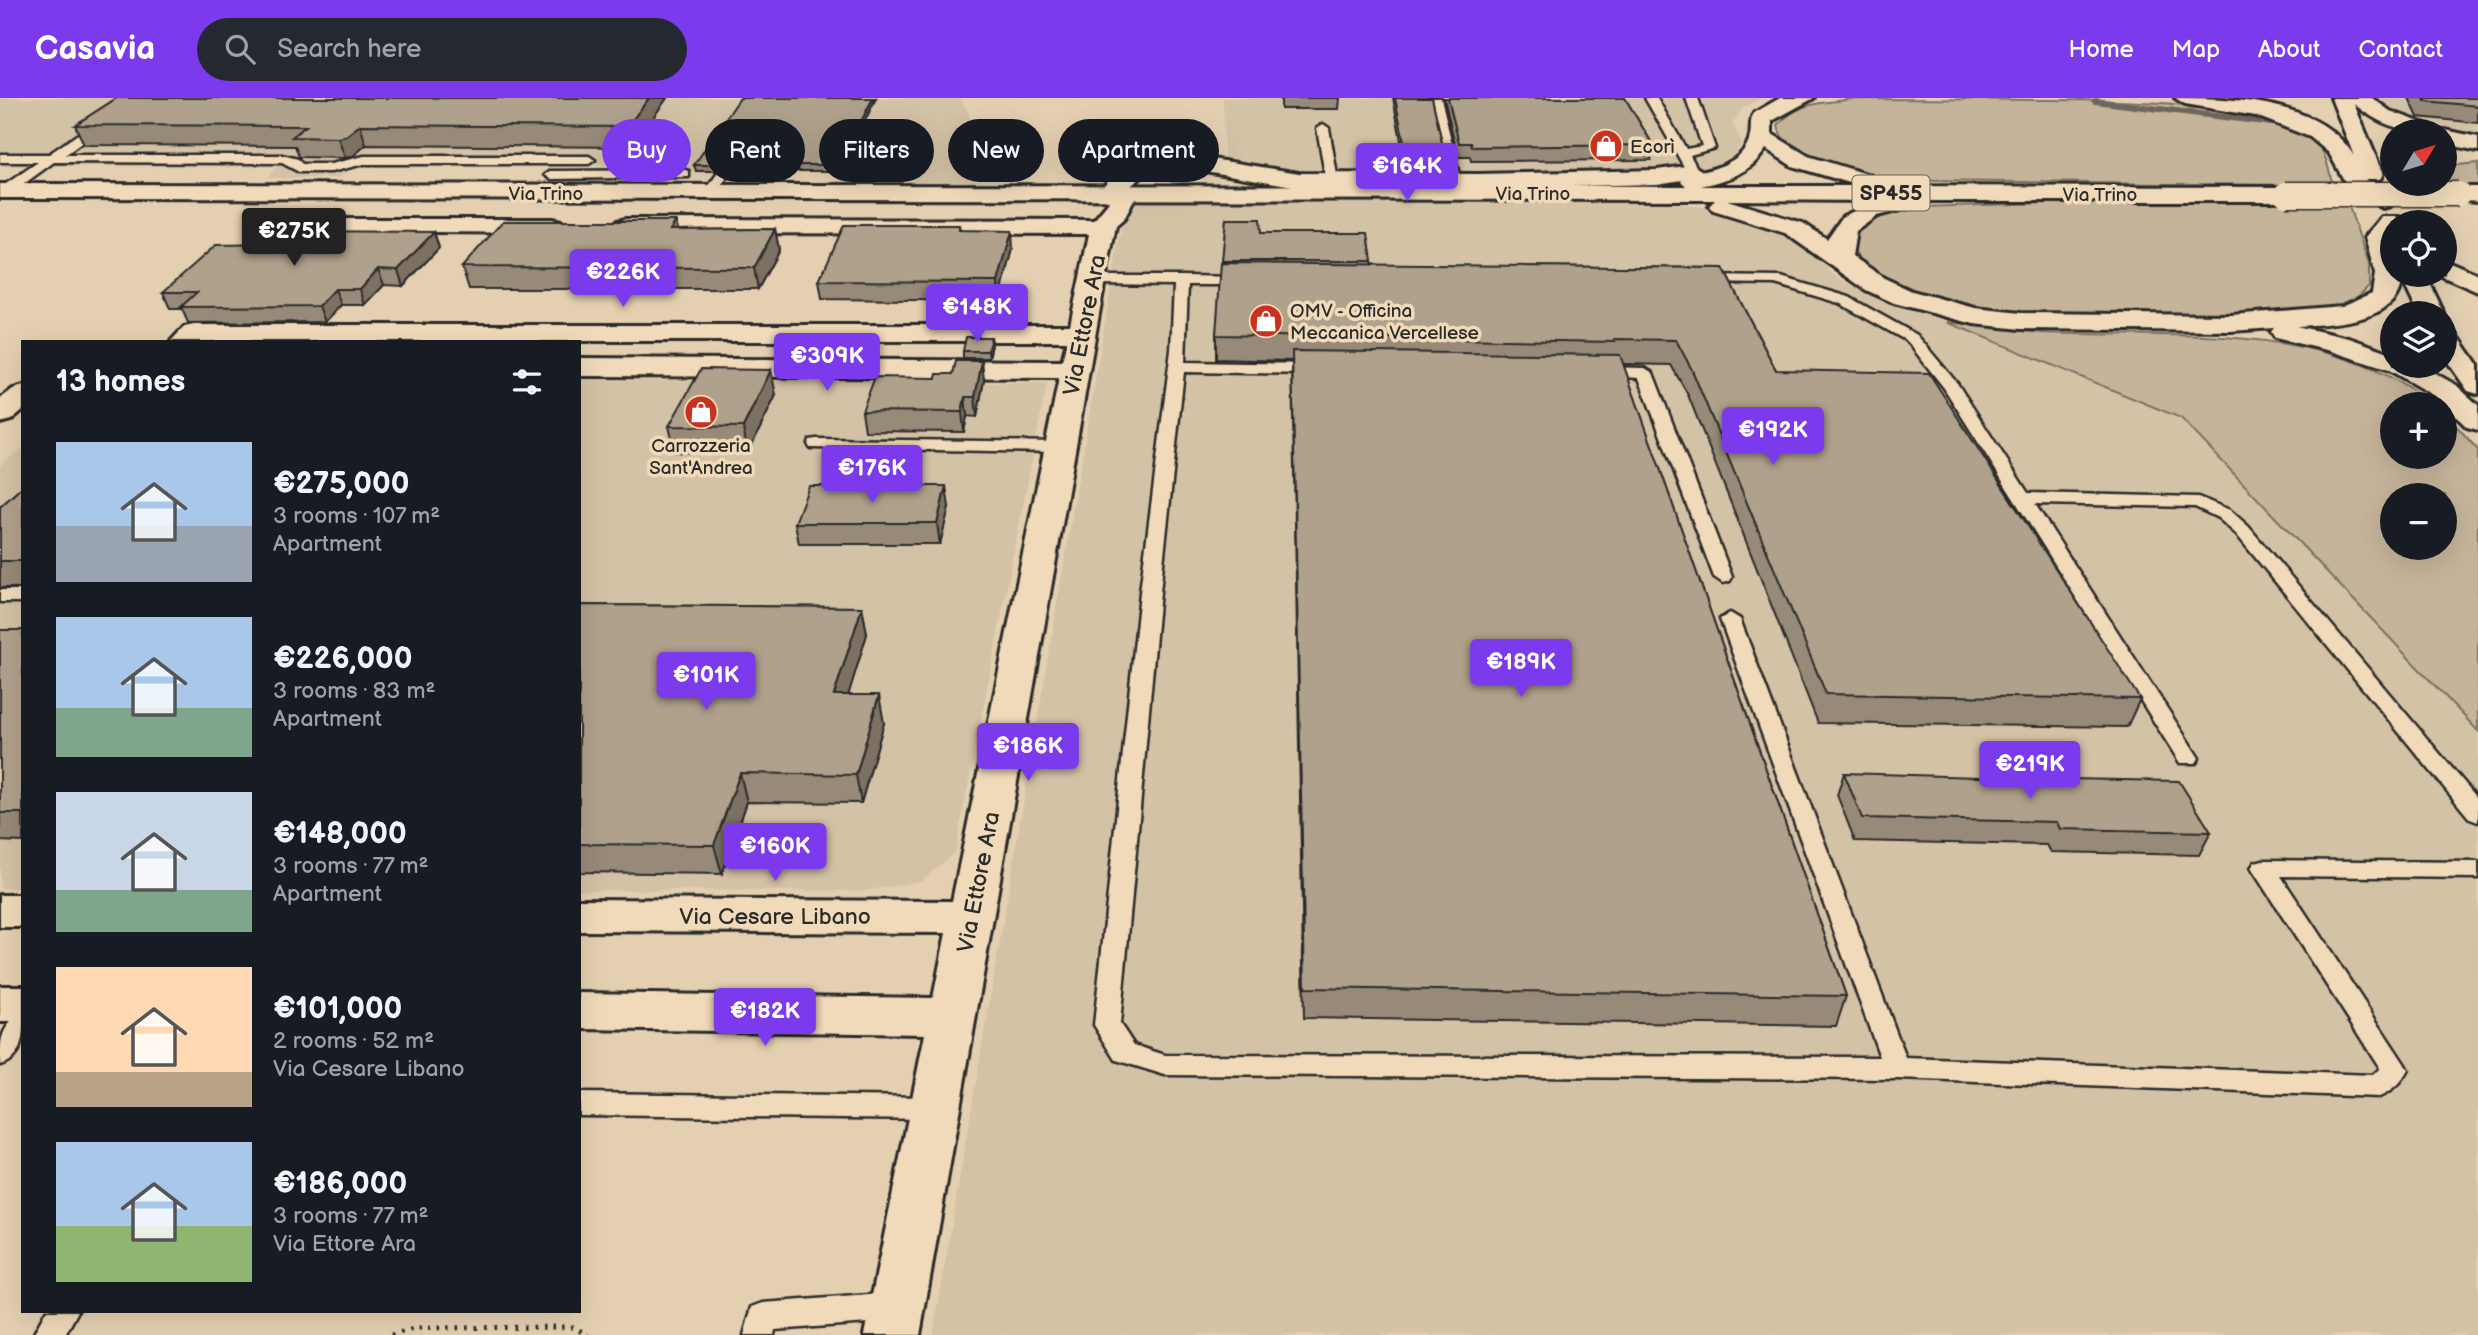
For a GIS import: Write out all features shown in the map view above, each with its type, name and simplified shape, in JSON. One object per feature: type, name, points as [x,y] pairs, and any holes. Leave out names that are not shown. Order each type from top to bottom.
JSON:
[{"type":"main road","points":[[601,226],[1106,214],[1120,178],[1155,161],[1184,160],[1255,174],[1332,181],[1452,187],[1655,184],[1696,180],[1718,175],[1748,161],[1762,137],[1762,118],[1785,103],[1804,98]]},
{"type":"main road","points":[[2185,98],[2247,107],[2298,123],[2329,140],[2346,158],[2357,184],[2390,210]]},
{"type":"main road","points":[[2341,98],[2391,210]]},
{"type":"main road","points":[[2359,98],[2390,119]]},
{"type":"main road","points":[[1762,137],[1800,161],[1851,177],[1908,185],[1989,186],[2060,194]]},
{"type":"main road","points":[[2457,140],[2478,144]]},
{"type":"main road","points":[[2457,160],[2478,158]]},
{"type":"main road","points":[[1452,187],[1657,177],[1687,162]]},
{"type":"main road","name":"Via Trino","points":[[2,191],[605,184],[710,193],[1106,214],[1452,187],[2060,194],[2468,194]]},
{"type":"main road","points":[[1452,187],[1525,200],[1671,200],[1749,212],[1794,228],[1884,288],[1932,307],[1974,316],[2021,321],[2231,323],[2318,319],[2367,307],[2382,298],[2388,287]]},
{"type":"main road","points":[[1839,257],[1839,240],[1849,224],[1859,216],[1893,204],[2060,194]]},
{"type":"main road","name":"Via Ettore Ara","points":[[895,1321],[1106,214]]},
{"type":"main road","points":[[323,226],[573,226]]},
{"type":"main road","points":[[2380,230],[2376,237],[2380,249]]},
{"type":"main road","points":[[2457,274],[2478,284]]},
{"type":"main road","points":[[2231,323],[2339,344],[2380,358]]},
{"type":"main road","points":[[187,340],[194,333],[564,337],[1078,352]]},
{"type":"main road","points":[[581,367],[766,375],[1078,352]]},
{"type":"main road","points":[[2457,355],[2478,386]]},
{"type":"main road","points":[[2423,378],[2446,391],[2478,422]]},
{"type":"main road","points":[[0,414],[21,397]]},
{"type":"main road","points":[[0,911],[21,911]]},
{"type":"main road","name":"Via Cesare Libano","points":[[581,915],[971,917]]},
{"type":"main road","points":[[0,1004],[21,1004]]},
{"type":"main road","points":[[581,1011],[952,1016]]},
{"type":"lane","points":[[2,191],[137,98]]},
{"type":"lane","points":[[1436,98],[1452,187]]},
{"type":"lane","points":[[1651,98],[1687,162],[1709,148],[1692,98]]},
{"type":"lane","points":[[1323,128],[1332,181]]},
{"type":"lane","points":[[0,158],[282,159],[294,162],[299,168],[331,168],[364,160],[589,160]]},
{"type":"lane","points":[[551,175],[605,184],[621,182]]},
{"type":"lane","points":[[710,193],[718,182]]},
{"type":"lane","points":[[1092,280],[1265,281]]},
{"type":"lane","points":[[1181,280],[1177,367],[1150,592],[1107,1025],[1125,1053],[1165,1065],[1897,1069],[2379,1086],[2395,1070],[2263,868],[2478,870]]},
{"type":"lane","points":[[1688,281],[1776,280],[1805,287],[1844,300],[1912,338],[1951,386],[2188,758]]},
{"type":"lane","points":[[1177,367],[1328,369]]},
{"type":"lane","points":[[1576,372],[1645,373],[1723,577]]},
{"type":"lane","points":[[816,444],[1060,447]]},
{"type":"lane","points":[[2023,498],[2198,502],[2224,514],[2242,530],[2478,814]]},
{"type":"lane","points":[[0,596],[21,596]]},
{"type":"lane","points":[[1730,619],[1897,1069]]},
{"type":"lane","points":[[0,1055],[21,1028]]},
{"type":"lane","points":[[581,1104],[935,1108]]},
{"type":"lane","points":[[48,1335],[62,1313]]},
{"type":"lane","points":[[759,1335],[763,1317],[895,1321]]},
{"type":"path","points":[[391,1335],[417,1328],[547,1327],[573,1327],[589,1335]]},
{"type":"shaded area","points":[[0,98],[960,98],[971,119],[948,119],[948,182],[987,182],[836,185],[837,182],[934,182],[934,119],[819,119],[819,172],[805,172],[805,119],[705,119],[705,172],[699,172],[700,168],[691,168],[691,119],[602,119],[602,164],[352,167],[339,178],[267,178],[277,167],[52,166],[57,162],[38,161],[31,166],[0,167]]},
{"type":"shaded area","points":[[1223,98],[1761,98],[1743,108],[1732,124],[1742,143],[1733,157],[1712,166],[1664,170],[1313,173],[1237,166],[1224,158]]},
{"type":"shaded area","points":[[2367,98],[2478,98],[2478,141],[2457,135],[2457,119],[2403,119]]},
{"type":"shaded area","points":[[1854,99],[2097,100],[2219,109],[2257,116],[2290,127],[2315,141],[2324,155],[2333,185],[1914,180],[1871,176],[1828,166],[1795,150],[1781,135],[1778,125],[1794,111],[1812,104]]},
{"type":"shaded area","points":[[2478,163],[2478,186],[2457,186],[2457,165]]},
{"type":"shaded area","points":[[1169,198],[1681,204],[1723,210],[1760,221],[1795,237],[1834,275],[1879,300],[1947,322],[2180,418],[2478,731],[2478,1335],[933,1335],[1123,216],[1130,205]]},
{"type":"shaded area","points":[[2119,201],[2348,204],[2369,264],[2369,286],[2352,302],[2304,315],[2216,317],[1998,312],[1941,301],[1883,279],[1860,260],[1852,248],[1854,230],[1884,215],[1919,207]]},
{"type":"shaded area","points":[[1947,322],[2042,333],[2194,336],[2295,346],[2344,358],[2380,373],[2380,378],[2392,378],[2414,392],[2380,392],[2380,469],[2457,469],[2457,426],[2478,450],[2478,731],[2181,418]]},
{"type":"shaded area","points":[[581,380],[1047,383],[955,852],[922,881],[864,891],[581,890]]},
{"type":"shaded area","points":[[21,449],[21,888],[0,888],[0,465]]},
{"type":"building","points":[[117,98],[649,98],[633,119],[602,119],[602,127],[360,125],[346,136],[338,138],[292,137],[306,126],[75,125]]},
{"type":"building","points":[[740,98],[873,98],[862,119],[819,119],[819,165],[805,165],[805,119],[726,119]]},
{"type":"building","points":[[1395,98],[1432,98],[1443,147],[1405,147]]},
{"type":"building","points":[[1448,98],[1625,98],[1653,145],[1472,147],[1471,143],[1459,143]]},
{"type":"building","points":[[2424,98],[2478,98],[2478,106],[2425,101]]},
{"type":"building","points":[[705,149],[705,165],[694,165]]},
{"type":"building","points":[[1226,219],[1260,219],[1261,233],[1368,233],[1372,261],[1222,261]]},
{"type":"building","points":[[503,221],[676,221],[670,230],[775,229],[754,268],[462,267]]},
{"type":"building","points":[[844,225],[959,225],[959,230],[1012,231],[998,282],[819,281]]},
{"type":"building","points":[[290,231],[434,232],[398,270],[378,269],[360,289],[335,289],[319,306],[181,307],[197,292],[163,292],[216,245],[275,244]]},
{"type":"building","points":[[1221,263],[1723,268],[1776,370],[1929,373],[2140,699],[1826,694],[1692,370],[1676,340],[1614,339],[1615,342],[1216,335]]},
{"type":"building","points":[[966,337],[991,337],[988,351],[963,351]]},
{"type":"building","points":[[1292,351],[1620,355],[1846,996],[1305,988]]},
{"type":"building","points":[[956,361],[982,361],[975,397],[965,397],[962,412],[862,411],[875,377],[936,378],[937,374],[953,374]]},
{"type":"building","points":[[701,369],[771,370],[743,427],[669,426]]},
{"type":"building","points":[[809,486],[946,486],[937,523],[795,523]]},
{"type":"building","points":[[21,488],[21,561],[0,561],[0,507]]},
{"type":"building","points":[[581,605],[862,607],[834,695],[879,695],[856,775],[740,773],[714,845],[581,844]]},
{"type":"building","points":[[0,630],[21,630],[21,813],[0,813]]},
{"type":"building","points":[[1844,773],[2179,781],[2211,832],[2060,829],[2057,822],[1862,818]]},
{"type":"waterway","points":[[2095,101],[2272,123]]},
{"type":"place","name":"Ecorì","points":[[1606,146]]},
{"type":"place","name":"OMV - Officina Meccanica Vercellese","points":[[1266,321]]},
{"type":"place","name":"Carrozzeria Sant'Andrea","points":[[701,412]]}]
